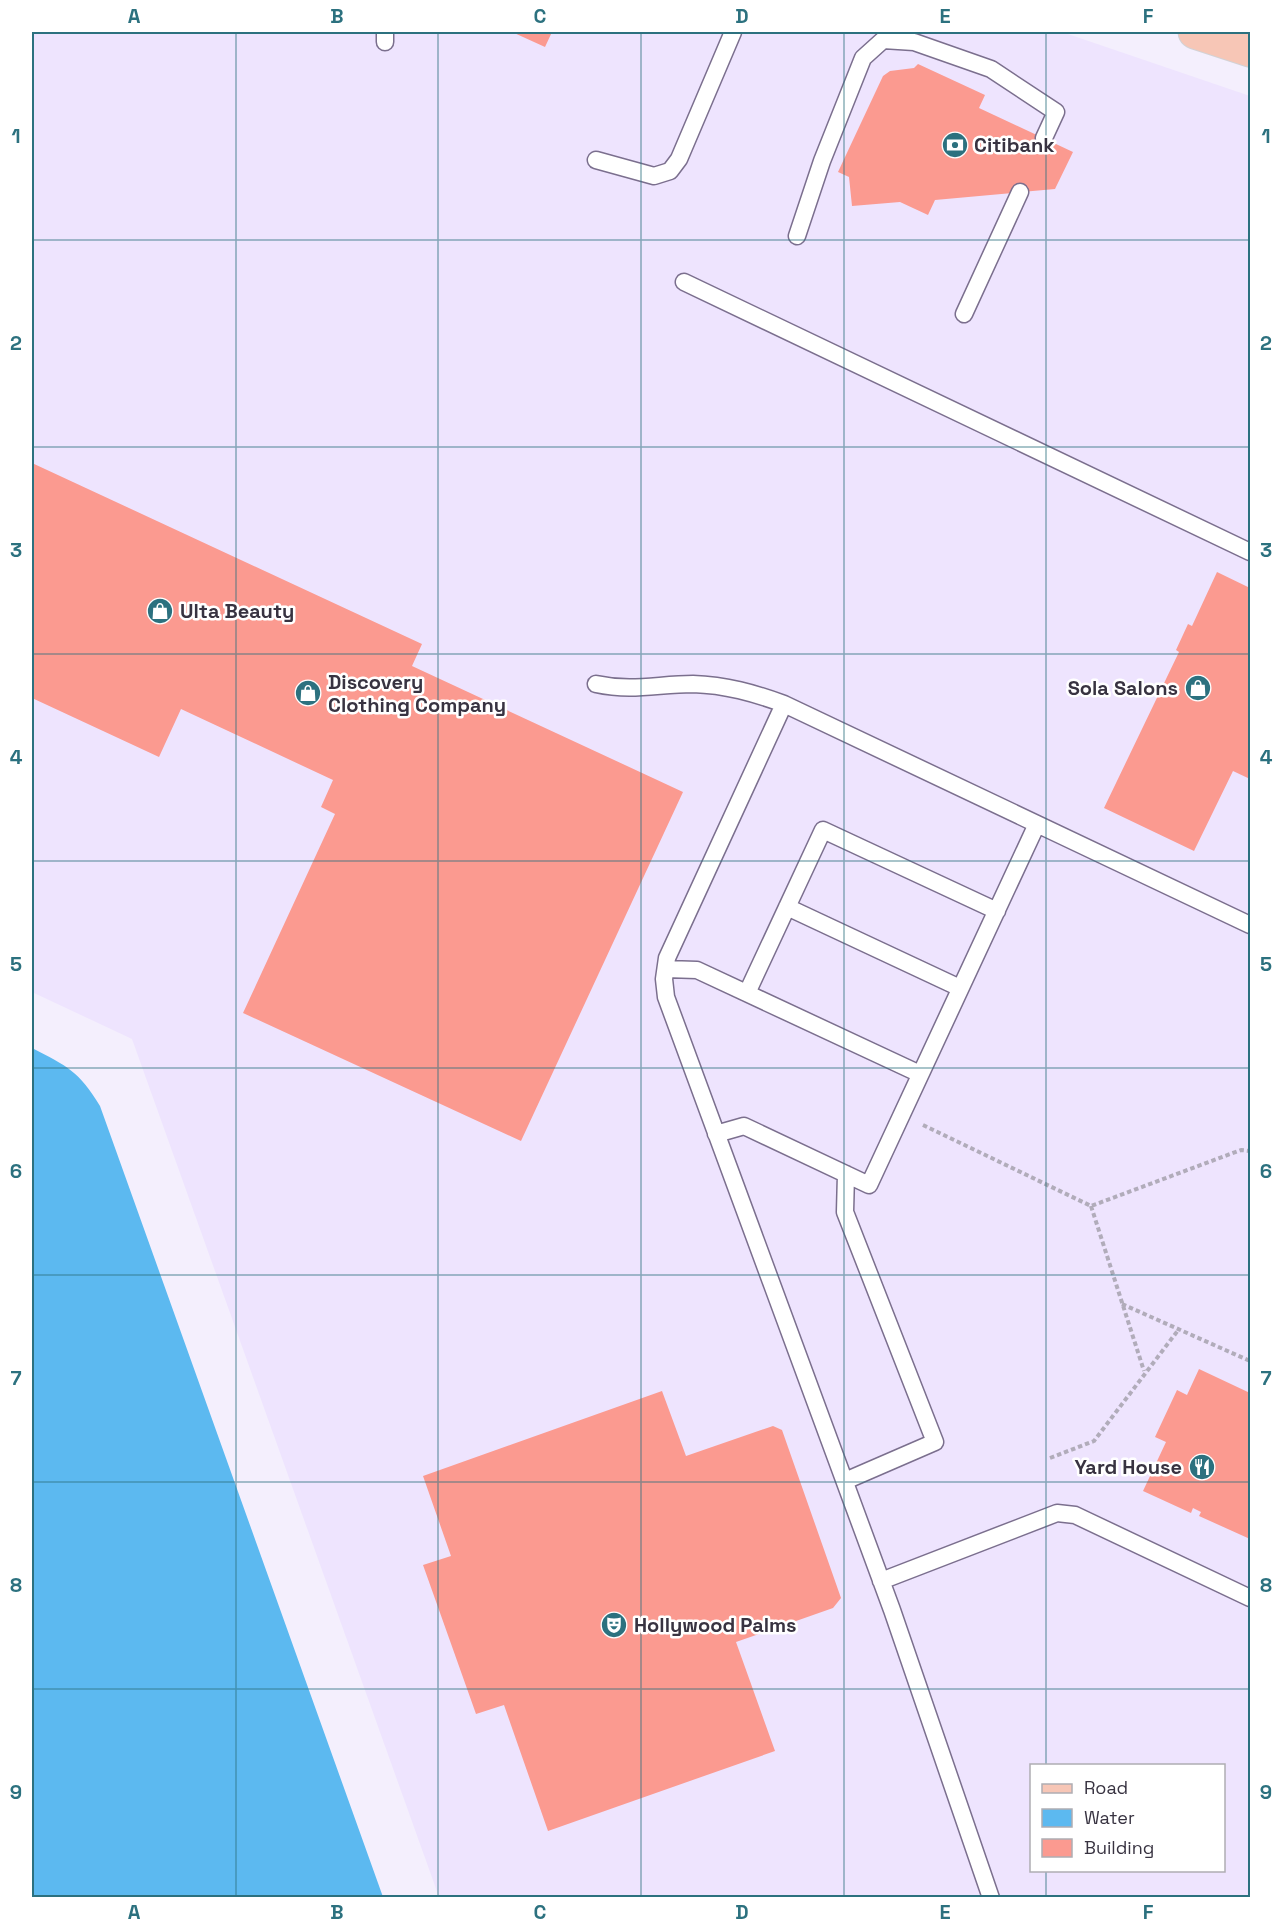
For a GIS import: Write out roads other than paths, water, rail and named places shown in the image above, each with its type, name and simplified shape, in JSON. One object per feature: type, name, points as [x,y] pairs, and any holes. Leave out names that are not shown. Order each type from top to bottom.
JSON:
[{"type":"main road","points":[[1195,32],[1251,50]]},
{"type":"lane","points":[[596,160],[654,176],[670,171],[679,159],[734,32]]},
{"type":"lane","points":[[797,236],[822,161],[863,58],[883,40],[914,42],[991,69],[1056,112],[1044,138]]},
{"type":"lane","points":[[964,314],[1020,192]]},
{"type":"lane","points":[[684,282],[1251,552]]},
{"type":"lane","points":[[596,684],[621,690],[693,684],[743,689],[784,704],[1251,925]]},
{"type":"lane","points":[[784,704],[667,958],[666,998],[845,1481],[991,1898]]},
{"type":"lane","points":[[716,1134],[744,1126],[869,1185],[1037,824]]},
{"type":"lane","points":[[747,993],[823,830],[997,911]]},
{"type":"lane","points":[[787,908],[960,988]]},
{"type":"lane","points":[[666,969],[697,970],[920,1074]]},
{"type":"lane","points":[[845,1481],[935,1442],[844,1212],[846,1174]]},
{"type":"lane","points":[[881,1581],[1056,1513],[1075,1515],[1251,1599]]},
{"type":"water","points":[[32,1048],[71,1071],[85,1085],[100,1106],[383,1897],[32,1897]]},
{"type":"place","name":"Citibank","points":[[955,145]]},
{"type":"place","name":"Ulta Beauty","points":[[160,611]]},
{"type":"place","name":"Sola Salons","points":[[1198,688]]},
{"type":"place","name":"Discovery Clothing Company","points":[[308,693]]},
{"type":"place","name":"Yard House","points":[[1202,1467]]},
{"type":"place","name":"Hollywood Palms","points":[[614,1625]]}]
